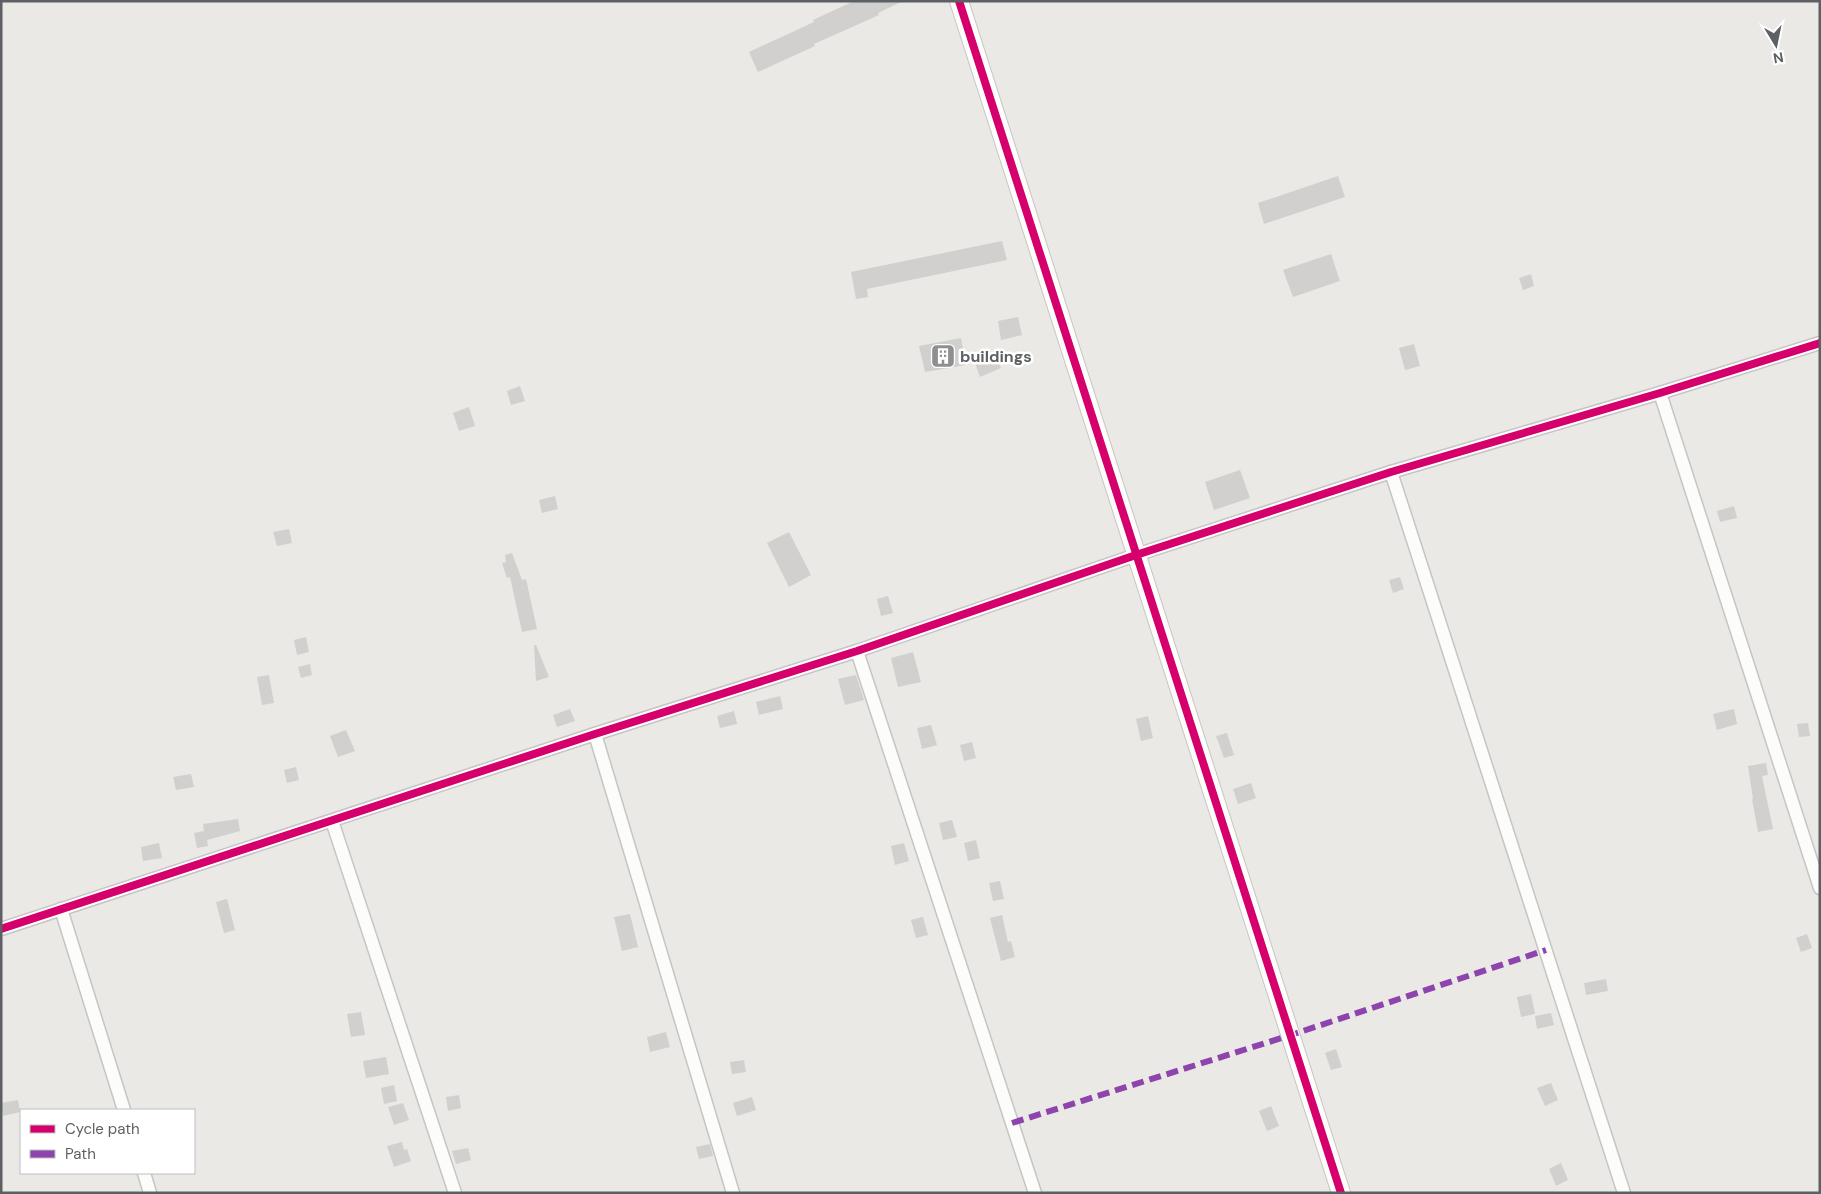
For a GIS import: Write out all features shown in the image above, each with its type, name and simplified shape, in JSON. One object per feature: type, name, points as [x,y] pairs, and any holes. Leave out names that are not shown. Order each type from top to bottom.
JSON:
[{"type":"street","points":[[959,1],[1342,1193]]},
{"type":"street","points":[[1,929],[594,734],[857,652],[1136,555],[1391,472],[1820,343]]},
{"type":"street","points":[[1660,392],[1820,888]]},
{"type":"street","points":[[1391,472],[1624,1193]]},
{"type":"street","points":[[857,652],[1035,1193]]},
{"type":"street","points":[[594,734],[732,1193]]},
{"type":"street","points":[[332,821],[456,1193]]},
{"type":"street","points":[[61,910],[124,1109]]},
{"type":"street","points":[[144,1174],[150,1193]]},
{"type":"building","points":[[854,1],[903,1],[878,13],[879,15],[758,72],[749,52]]},
{"type":"building","points":[[1338,176],[1345,197],[1264,224],[1258,203]]},
{"type":"building","points":[[1002,241],[1007,260],[867,289],[868,297],[856,299],[851,272]]},
{"type":"building","points":[[1331,254],[1340,281],[1293,297],[1283,270]]},
{"type":"building","points":[[1531,274],[1534,286],[1523,290],[1519,278]]},
{"type":"building","points":[[1018,317],[1022,335],[1001,340],[998,321]]},
{"type":"building","name":"buildings","points":[[961,338],[966,365],[925,372],[919,346]]},
{"type":"building","points":[[1414,344],[1420,366],[1405,370],[1399,348]]},
{"type":"building","points":[[996,355],[1001,368],[980,377],[975,363]]},
{"type":"building","points":[[520,386],[525,401],[511,405],[507,391]]},
{"type":"building","points":[[469,407],[475,426],[459,431],[453,413]]},
{"type":"building","points":[[1240,470],[1250,498],[1214,510],[1205,482]]},
{"type":"building","points":[[555,496],[558,509],[542,513],[539,500]]},
{"type":"building","points":[[1734,506],[1737,518],[1720,522],[1717,511]]},
{"type":"building","points":[[289,529],[292,543],[277,546],[273,532]]},
{"type":"building","points":[[789,532],[811,575],[789,587],[767,543]]},
{"type":"building","points":[[512,553],[522,580],[526,579],[537,629],[522,632],[510,577],[507,578],[502,563],[506,562],[505,555]]},
{"type":"building","points":[[1400,577],[1404,589],[1393,593],[1389,580]]},
{"type":"building","points":[[888,596],[893,613],[881,616],[877,599]]},
{"type":"building","points":[[306,637],[309,652],[297,655],[294,640]]},
{"type":"building","points":[[534,645],[536,645],[549,677],[536,681]]},
{"type":"building","points":[[913,652],[921,682],[898,687],[891,658]]},
{"type":"building","points":[[310,664],[312,675],[301,678],[298,667]]},
{"type":"building","points":[[269,675],[274,703],[262,705],[257,677]]},
{"type":"building","points":[[856,675],[864,700],[845,705],[838,679]]},
{"type":"building","points":[[780,696],[783,709],[759,715],[756,702]]},
{"type":"building","points":[[570,709],[575,721],[557,727],[553,715]]},
{"type":"building","points":[[1734,709],[1737,724],[1717,730],[1713,714]]},
{"type":"building","points":[[734,711],[737,724],[720,728],[717,716]]},
{"type":"building","points":[[1148,716],[1153,738],[1141,741],[1136,719]]},
{"type":"building","points":[[1808,723],[1810,736],[1799,737],[1797,724]]},
{"type":"building","points":[[931,725],[937,745],[922,749],[917,728]]},
{"type":"building","points":[[346,730],[355,751],[338,757],[330,736]]},
{"type":"building","points":[[1227,733],[1234,755],[1224,758],[1216,736]]},
{"type":"building","points":[[972,742],[976,758],[964,761],[960,745]]},
{"type":"building","points":[[1766,763],[1768,775],[1762,776],[1773,829],[1758,832],[1748,766]]},
{"type":"building","points":[[296,767],[299,780],[287,783],[284,770]]},
{"type":"building","points":[[191,774],[194,787],[176,790],[173,777]]},
{"type":"building","points":[[1251,783],[1256,798],[1238,804],[1233,789]]},
{"type":"building","points":[[238,819],[240,831],[207,840],[208,846],[197,848],[194,833],[204,831],[203,824]]},
{"type":"building","points":[[952,820],[957,837],[943,840],[939,823]]},
{"type":"building","points":[[976,840],[980,858],[968,861],[964,843]]},
{"type":"building","points":[[159,843],[162,858],[143,861],[141,847]]},
{"type":"building","points":[[904,843],[909,861],[895,865],[891,846]]},
{"type":"building","points":[[1000,881],[1004,899],[993,901],[989,883]]},
{"type":"building","points":[[227,899],[235,930],[224,933],[216,902]]},
{"type":"building","points":[[630,914],[638,947],[622,951],[614,917]]},
{"type":"building","points":[[1002,915],[1008,942],[1011,941],[1015,957],[1001,961],[990,918]]},
{"type":"building","points":[[923,917],[928,935],[916,938],[911,920]]},
{"type":"building","points":[[1807,934],[1812,948],[1801,952],[1796,938]]},
{"type":"building","points":[[1606,979],[1608,991],[1586,995],[1584,983]]},
{"type":"building","points":[[1531,994],[1535,1014],[1521,1017],[1517,997]]},
{"type":"building","points":[[361,1012],[365,1035],[351,1037],[347,1014]]},
{"type":"building","points":[[1551,1013],[1554,1025],[1537,1029],[1535,1016]]},
{"type":"building","points":[[666,1032],[670,1047],[650,1052],[647,1037]]},
{"type":"building","points":[[1336,1049],[1342,1067],[1331,1070],[1325,1053]]},
{"type":"building","points":[[386,1057],[389,1074],[366,1078],[363,1061]]},
{"type":"building","points":[[744,1060],[746,1072],[732,1074],[730,1062]]},
{"type":"building","points":[[1551,1083],[1558,1100],[1545,1106],[1537,1088]]},
{"type":"building","points":[[394,1085],[397,1101],[384,1104],[381,1088]]},
{"type":"building","points":[[459,1095],[461,1108],[448,1111],[446,1097]]},
{"type":"building","points":[[752,1097],[756,1110],[737,1116],[733,1103]]},
{"type":"building","points":[[18,1100],[20,1112],[3,1116],[1,1103]]},
{"type":"building","points":[[403,1103],[409,1120],[394,1125],[388,1107]]},
{"type":"building","points":[[1271,1106],[1279,1126],[1267,1131],[1259,1111]]},
{"type":"building","points":[[402,1142],[404,1150],[407,1149],[411,1161],[394,1167],[387,1146]]},
{"type":"building","points":[[710,1144],[713,1156],[699,1159],[696,1147]]},
{"type":"building","points":[[468,1148],[471,1160],[456,1164],[452,1151]]},
{"type":"building","points":[[1561,1163],[1568,1180],[1556,1186],[1549,1169]]},
{"type":"marked path","points":[[1012,1123],[1291,1035],[1546,950]]},
{"type":"cycle path","points":[[959,1],[1341,1193]]},
{"type":"cycle path","points":[[1,929],[595,734],[857,651],[1136,555],[1391,472],[1660,393],[1820,343]]},
{"type":"place","name":"buildings","points":[[943,356]]}]
